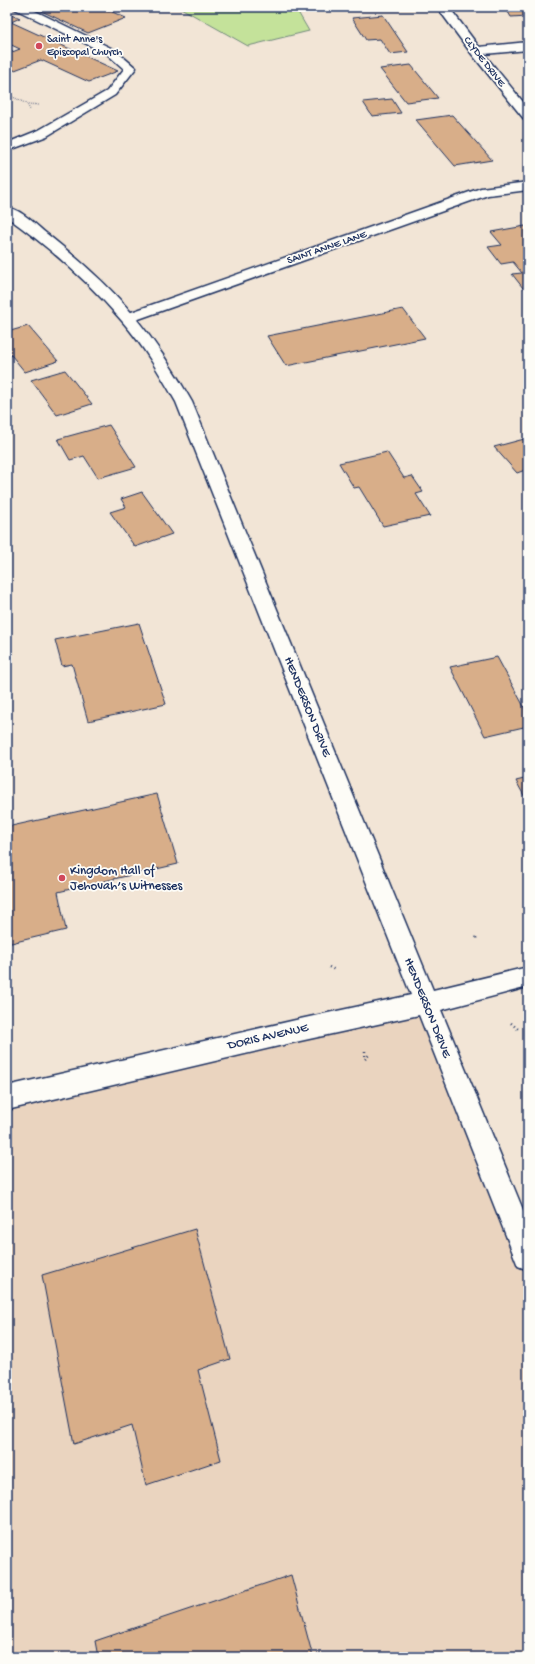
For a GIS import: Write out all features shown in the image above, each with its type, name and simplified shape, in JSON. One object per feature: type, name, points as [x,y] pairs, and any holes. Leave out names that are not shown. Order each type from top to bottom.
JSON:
[{"type":"street","name":"CLYDE DRIVE","points":[[443,7],[475,50],[528,116]]},
{"type":"street","points":[[475,50],[528,46]]},
{"type":"street","name":"SAINT ANNE LANE","points":[[128,318],[486,192],[528,186]]},
{"type":"street","name":"HENDERSON DRIVE","points":[[7,211],[27,225],[80,268],[128,318],[162,364],[184,402],[528,1256]]},
{"type":"street","name":"DORIS AVENUE","points":[[7,1098],[308,1028],[425,1003],[528,977]]},
{"type":"lane","points":[[7,146],[43,133],[111,93],[130,68],[111,52],[19,7]]},
{"type":"path","points":[[329,967],[335,970]]},
{"type":"path","points":[[511,1023],[519,1030]]},
{"type":"path","points":[[365,1051],[365,1059],[370,1054]]},
{"type":"shaded area","points":[[425,1003],[528,1256],[528,1657],[7,1657],[7,1098]]},
{"type":"green space","points":[[179,7],[295,7],[309,31],[248,46]]},
{"type":"building","points":[[33,7],[101,7],[126,18],[88,33]]},
{"type":"building","points":[[505,7],[528,7],[528,16],[511,17]]},
{"type":"building","name":"Saint Anne's Episcopal Church","points":[[7,12],[20,18],[11,22],[118,71],[89,82],[41,60],[7,73],[7,54],[20,49],[7,43]]},
{"type":"building","points":[[383,15],[408,52],[390,54],[380,39],[366,40],[352,18]]},
{"type":"building","points":[[411,65],[438,98],[406,102],[380,69]]},
{"type":"building","points":[[392,99],[401,113],[372,116],[363,102]]},
{"type":"building","points":[[452,115],[492,160],[455,166],[416,120]]},
{"type":"building","points":[[525,226],[528,229],[528,287],[523,288],[512,274],[522,273],[513,262],[501,264],[488,247],[502,245],[491,232]]},
{"type":"building","points":[[403,309],[425,338],[286,366],[267,336]]},
{"type":"building","points":[[28,326],[58,361],[25,372],[7,350],[7,332]]},
{"type":"building","points":[[65,370],[92,404],[57,415],[31,380]]},
{"type":"building","points":[[109,425],[136,467],[98,478],[84,456],[70,460],[58,439]]},
{"type":"building","points":[[528,438],[528,469],[517,473],[494,447]]},
{"type":"building","points":[[387,452],[404,478],[412,476],[423,492],[416,494],[430,516],[383,526],[359,487],[354,488],[339,463]]},
{"type":"building","points":[[142,492],[172,534],[135,547],[110,512],[126,507],[121,499]]},
{"type":"building","points":[[139,623],[166,704],[88,721],[72,664],[62,666],[55,640]]},
{"type":"building","points":[[497,657],[528,714],[528,726],[485,736],[450,667]]},
{"type":"building","points":[[528,778],[528,803],[516,781]]},
{"type":"building","name":"Kingdom Hall of Jehovah’s Witnesses","points":[[157,794],[178,864],[58,892],[66,930],[7,944],[7,827]]},
{"type":"building","points":[[195,1229],[230,1359],[198,1370],[221,1460],[146,1485],[132,1425],[74,1444],[42,1275]]},
{"type":"building","points":[[291,1575],[313,1657],[98,1657],[95,1641]]},
{"type":"place","name":"Saint Anne's Episcopal Church","points":[[39,46]]},
{"type":"place","name":"Kingdom Hall of Jehovah’s Witnesses","points":[[62,878]]}]
